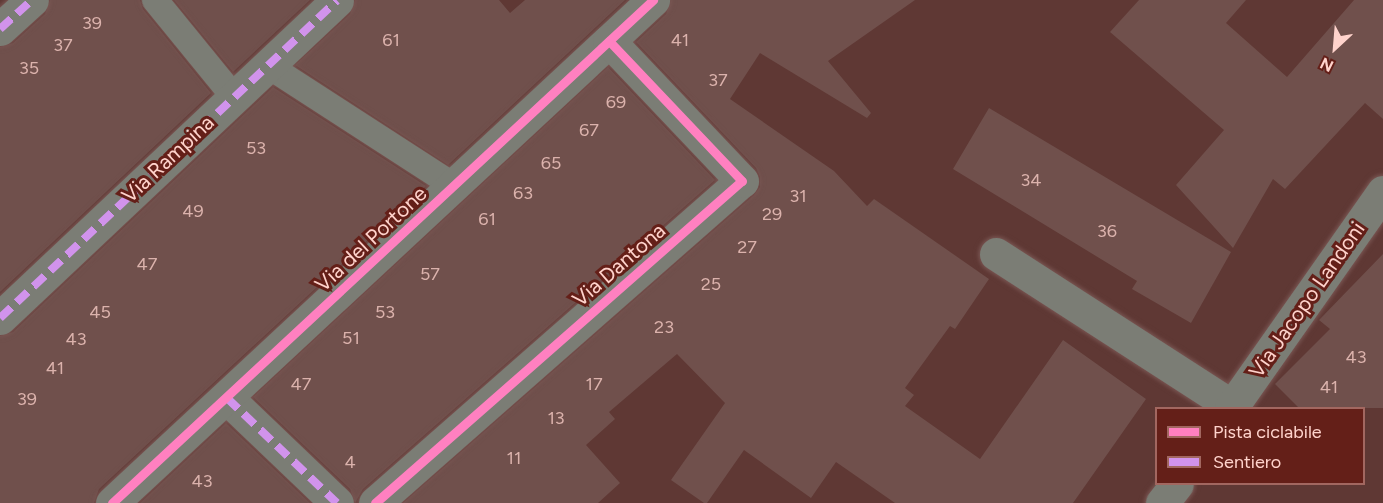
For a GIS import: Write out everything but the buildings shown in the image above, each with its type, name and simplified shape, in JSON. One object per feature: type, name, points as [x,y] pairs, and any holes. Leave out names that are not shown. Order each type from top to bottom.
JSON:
[{"type":"street","points":[[0,29],[32,0]]},
{"type":"street","name":"Via Rampina","points":[[0,318],[337,0]]},
{"type":"street","name":"Via del Portone","points":[[112,503],[653,0]]},
{"type":"street","name":"Via Dantona","points":[[375,503],[742,181],[609,41]]},
{"type":"street","name":"Via Jacopo Landoni","points":[[1232,407],[1381,199]]},
{"type":"street","points":[[996,254],[1232,407]]},
{"type":"street","points":[[227,398],[337,503]]},
{"type":"street","points":[[1162,503],[1176,485]]},
{"type":"lane","points":[[155,0],[234,97]]},
{"type":"lane","points":[[267,65],[454,186]]},
{"type":"marked path","points":[[0,29],[32,0]]},
{"type":"marked path","points":[[0,318],[337,0]]},
{"type":"marked path","points":[[227,398],[337,503]]},
{"type":"cycle path","points":[[112,503],[653,0]]},
{"type":"cycle path","points":[[375,503],[742,181],[609,41]]}]
